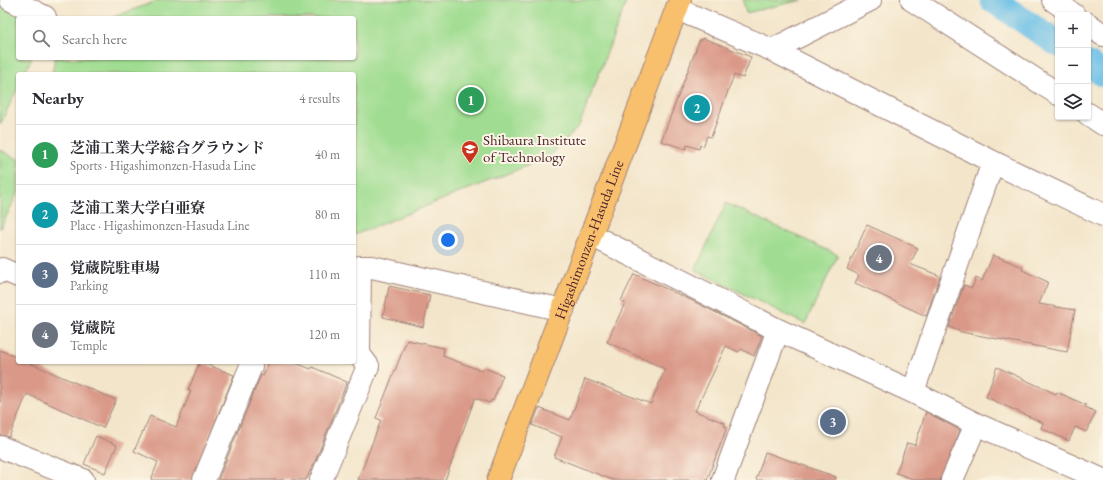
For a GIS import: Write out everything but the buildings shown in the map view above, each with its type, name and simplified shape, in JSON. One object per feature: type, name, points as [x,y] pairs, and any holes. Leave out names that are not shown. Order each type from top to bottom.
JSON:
[{"type":"main road","name":"Higashimonzen-Hasuda Line","points":[[498,480],[679,4]]},
{"type":"street","points":[[11,0],[43,16]]},
{"type":"street","points":[[772,50],[870,0]]},
{"type":"street","points":[[912,0],[1055,92]]},
{"type":"street","points":[[1052,0],[1070,12]]},
{"type":"street","points":[[679,4],[1103,215]]},
{"type":"street","points":[[1091,26],[1103,34]]},
{"type":"street","points":[[1091,116],[1103,124]]},
{"type":"street","points":[[913,392],[994,162]]},
{"type":"street","points":[[591,235],[778,330],[913,392],[976,424],[1103,480]]},
{"type":"street","points":[[321,480],[368,366],[356,353],[360,267],[372,267],[563,310]]},
{"type":"street","points":[[0,272],[2,268],[16,275]]},
{"type":"street","points":[[723,480],[778,330]]},
{"type":"street","points":[[204,480],[249,364]]},
{"type":"street","points":[[952,480],[976,424]]},
{"type":"street","points":[[0,447],[83,480]]},
{"type":"green space","name":"Shibaura Institute of Technology","points":[[159,0],[627,0],[579,126],[549,157],[356,234],[356,72],[52,72],[55,60],[356,60],[356,16],[116,16]]},
{"type":"green space","points":[[743,0],[802,0],[746,13]]},
{"type":"green space","points":[[0,2],[30,16],[16,16],[16,60],[31,60],[25,72],[16,72],[16,91],[0,125]]},
{"type":"green space","points":[[0,150],[16,158],[16,196],[0,229]]},
{"type":"green space","points":[[726,203],[838,255],[805,324],[695,270]]},
{"type":"waterway","points":[[993,0],[1055,42]]},
{"type":"waterway","points":[[1091,66],[1103,74]]},
{"type":"place","name":"芝浦工業大学総合グラウンド","points":[[471,100]]},
{"type":"place","name":"芝浦工業大学白亜寮","points":[[697,108]]},
{"type":"place","name":"Shibaura Institute of Technology","points":[[470,164]]},
{"type":"place","name":"覚蔵院","points":[[879,258]]},
{"type":"place","name":"覚蔵院駐車場","points":[[833,422]]}]
